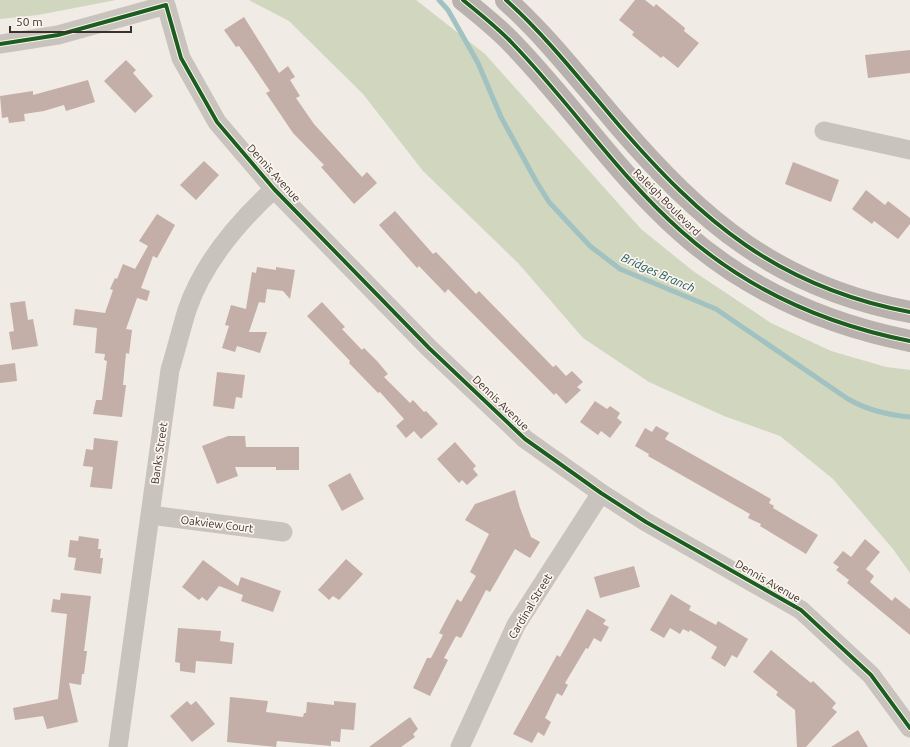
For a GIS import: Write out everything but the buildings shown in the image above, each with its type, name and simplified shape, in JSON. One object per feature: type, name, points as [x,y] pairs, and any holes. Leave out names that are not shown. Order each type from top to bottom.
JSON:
[{"type":"main road","name":"Raleigh Boulevard","points":[[463,0],[513,44],[598,144],[650,201],[680,231],[706,252],[745,280],[786,302],[830,321],[910,341]]},
{"type":"main road","name":"Raleigh Boulevard","points":[[506,0],[531,23],[618,124],[669,180],[698,209],[723,229],[760,255],[797,276],[840,294],[888,308],[910,312]]},
{"type":"street","name":"Dennis Avenue","points":[[0,44],[58,35],[166,5],[181,58],[217,122],[274,189],[429,348],[525,439],[601,493],[646,522],[801,610],[871,675],[910,728]]},
{"type":"street","points":[[824,131],[910,150]]},
{"type":"street","name":"Banks Street","points":[[118,747],[170,370],[188,309],[210,262],[254,207],[274,189]]},
{"type":"street","name":"Cardinal Street","points":[[460,747],[516,625],[601,493]]},
{"type":"street","name":"Oakview Court","points":[[150,515],[284,532]]},
{"type":"green space","points":[[0,0],[116,0],[38,15],[0,19]]},
{"type":"green space","points":[[249,0],[416,0],[485,54],[641,229],[693,271],[771,323],[831,351],[886,367],[910,370],[910,573],[893,549],[833,479],[780,436],[724,416],[649,382],[583,338],[518,263],[423,171],[363,94],[289,21]]},
{"type":"waterway","name":"Bridges Branch","points":[[439,0],[448,10],[478,63],[501,117],[536,181],[549,202],[590,246],[620,269],[716,309],[848,399],[878,411],[910,417]]},
{"type":"cycle path","points":[[463,0],[513,44],[636,187],[681,231],[706,252],[733,271],[788,302],[847,325],[910,341]]},
{"type":"cycle path","points":[[506,0],[550,44],[649,159],[680,191],[712,220],[746,245],[782,267],[820,286],[863,301],[910,312]]},
{"type":"cycle path","points":[[0,44],[58,35],[166,5],[181,58],[217,122],[274,189],[429,348],[525,439],[601,493],[646,522],[801,610],[871,675],[910,728]]}]
